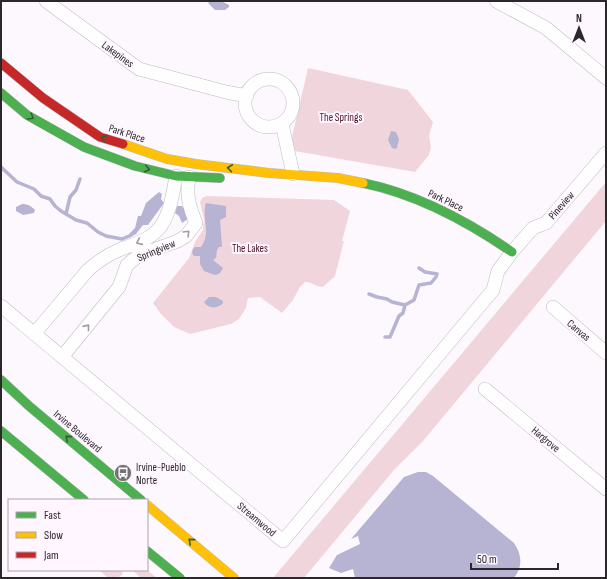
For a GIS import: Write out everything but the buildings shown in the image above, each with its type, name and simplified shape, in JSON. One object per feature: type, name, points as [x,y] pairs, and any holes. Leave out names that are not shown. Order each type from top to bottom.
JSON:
[{"type":"street","name":"Lakepines","points":[[46,1],[139,70],[247,96]]},
{"type":"street","points":[[496,1],[546,28],[606,78]]},
{"type":"street","name":"Park Place","points":[[1,64],[43,98],[100,137],[167,158],[196,164],[269,173],[338,178],[368,184],[402,194],[441,210],[481,230],[512,252]]},
{"type":"street","points":[[268,79],[282,83],[288,88],[293,100],[293,108],[290,115],[282,124],[272,127],[264,126],[257,124],[247,112],[247,96],[255,84],[268,79]]},
{"type":"street","name":"Park Place","points":[[1,93],[27,115],[84,146],[135,166],[183,176],[231,178],[269,173]]},
{"type":"street","points":[[282,124],[293,174]]},
{"type":"street","name":"Pineview","points":[[512,252],[532,228],[546,223],[606,153]]},
{"type":"street","name":"Springview","points":[[34,334],[88,270],[98,261],[118,250],[142,242],[153,235],[161,226],[183,176]]},
{"type":"street","name":"Springview","points":[[62,357],[119,287],[127,265],[139,255],[178,241],[186,236],[196,223],[188,203],[187,188],[183,176]]},
{"type":"street","name":"Streamwood","points":[[1,306],[283,541],[493,290],[498,271],[512,252]]},
{"type":"street","name":"Canvas","points":[[553,307],[606,353]]},
{"type":"street","name":"Irvine Boulevard","points":[[1,380],[29,406],[140,499]]},
{"type":"street","name":"Hargrove","points":[[485,389],[606,490]]},
{"type":"street","points":[[1,430],[83,499]]},
{"type":"street","points":[[148,506],[234,578]]},
{"type":"street","points":[[148,552],[180,578]]},
{"type":"green space","name":"The Springs","points":[[308,68],[408,90],[433,122],[429,136],[431,147],[429,155],[415,172],[289,150]]},
{"type":"green space","points":[[606,182],[606,221],[423,441],[394,470],[304,578],[273,578]]},
{"type":"green space","name":"The Lakes","points":[[207,196],[334,200],[350,211],[335,276],[323,287],[305,282],[282,313],[260,297],[248,298],[246,308],[239,319],[231,324],[190,334],[174,327],[161,314],[153,303],[189,258],[195,242],[203,230],[204,219],[200,202],[202,198]]},
{"type":"green space","points":[[100,571],[123,571],[122,575],[117,578],[108,578]]},
{"type":"green space","points":[[133,571],[148,571],[157,578],[141,578]]},
{"type":"shaded area","points":[[210,1],[221,1],[229,5],[229,7],[225,10],[215,10],[208,3]]},
{"type":"shaded area","points":[[391,131],[396,132],[399,139],[397,148],[395,149],[392,148],[388,140]]},
{"type":"shaded area","points":[[159,192],[162,194],[161,199],[164,203],[148,225],[143,225],[136,234],[129,238],[129,234],[135,228],[138,216],[141,216],[146,203]]},
{"type":"shaded area","points":[[206,203],[226,206],[226,217],[220,220],[222,247],[219,247],[216,258],[213,260],[223,268],[220,273],[216,275],[204,271],[200,264],[200,256],[194,256],[192,253],[195,247],[201,247],[206,236]]},
{"type":"shaded area","points":[[22,204],[32,207],[35,210],[34,213],[23,215],[16,211],[16,207]]},
{"type":"shaded area","points":[[177,206],[182,206],[185,208],[188,219],[182,223],[179,216],[175,213]]},
{"type":"shaded area","points":[[209,297],[216,297],[223,301],[223,303],[216,307],[210,307],[204,302]]},
{"type":"shaded area","points":[[418,472],[426,472],[433,476],[514,543],[519,552],[520,565],[514,578],[355,578],[353,569],[341,573],[329,568],[337,555],[360,544],[358,536],[351,539],[404,477]]},
{"type":"waterway","points":[[1,167],[17,182],[34,189],[41,196],[50,199],[61,211],[76,220],[87,223],[98,232],[106,236],[122,239],[129,236]]},
{"type":"waterway","points":[[66,214],[70,197],[76,190],[80,179]]},
{"type":"waterway","points":[[405,305],[414,300],[419,285],[431,283],[436,277],[437,274],[425,272],[419,268]]},
{"type":"waterway","points":[[369,294],[405,305],[403,313],[399,316],[390,337],[385,337]]},
{"type":"traffic: fast","points":[[1,93],[27,115],[84,147],[135,166],[176,176],[220,178]]},
{"type":"traffic: fast","points":[[363,183],[422,201],[459,219],[512,252]]},
{"type":"traffic: fast","points":[[1,380],[29,406],[140,499]]},
{"type":"traffic: fast","points":[[1,431],[83,499]]},
{"type":"traffic: fast","points":[[148,552],[180,578]]},
{"type":"traffic: slow","points":[[123,144],[167,159],[196,164],[269,173],[338,178],[363,183]]},
{"type":"traffic: slow","points":[[148,506],[234,578]]},
{"type":"traffic: jam","points":[[1,63],[43,98],[100,137],[123,144]]},
{"type":"place","name":"Irvine-Pueblo Norte","points":[[123,473]]}]
